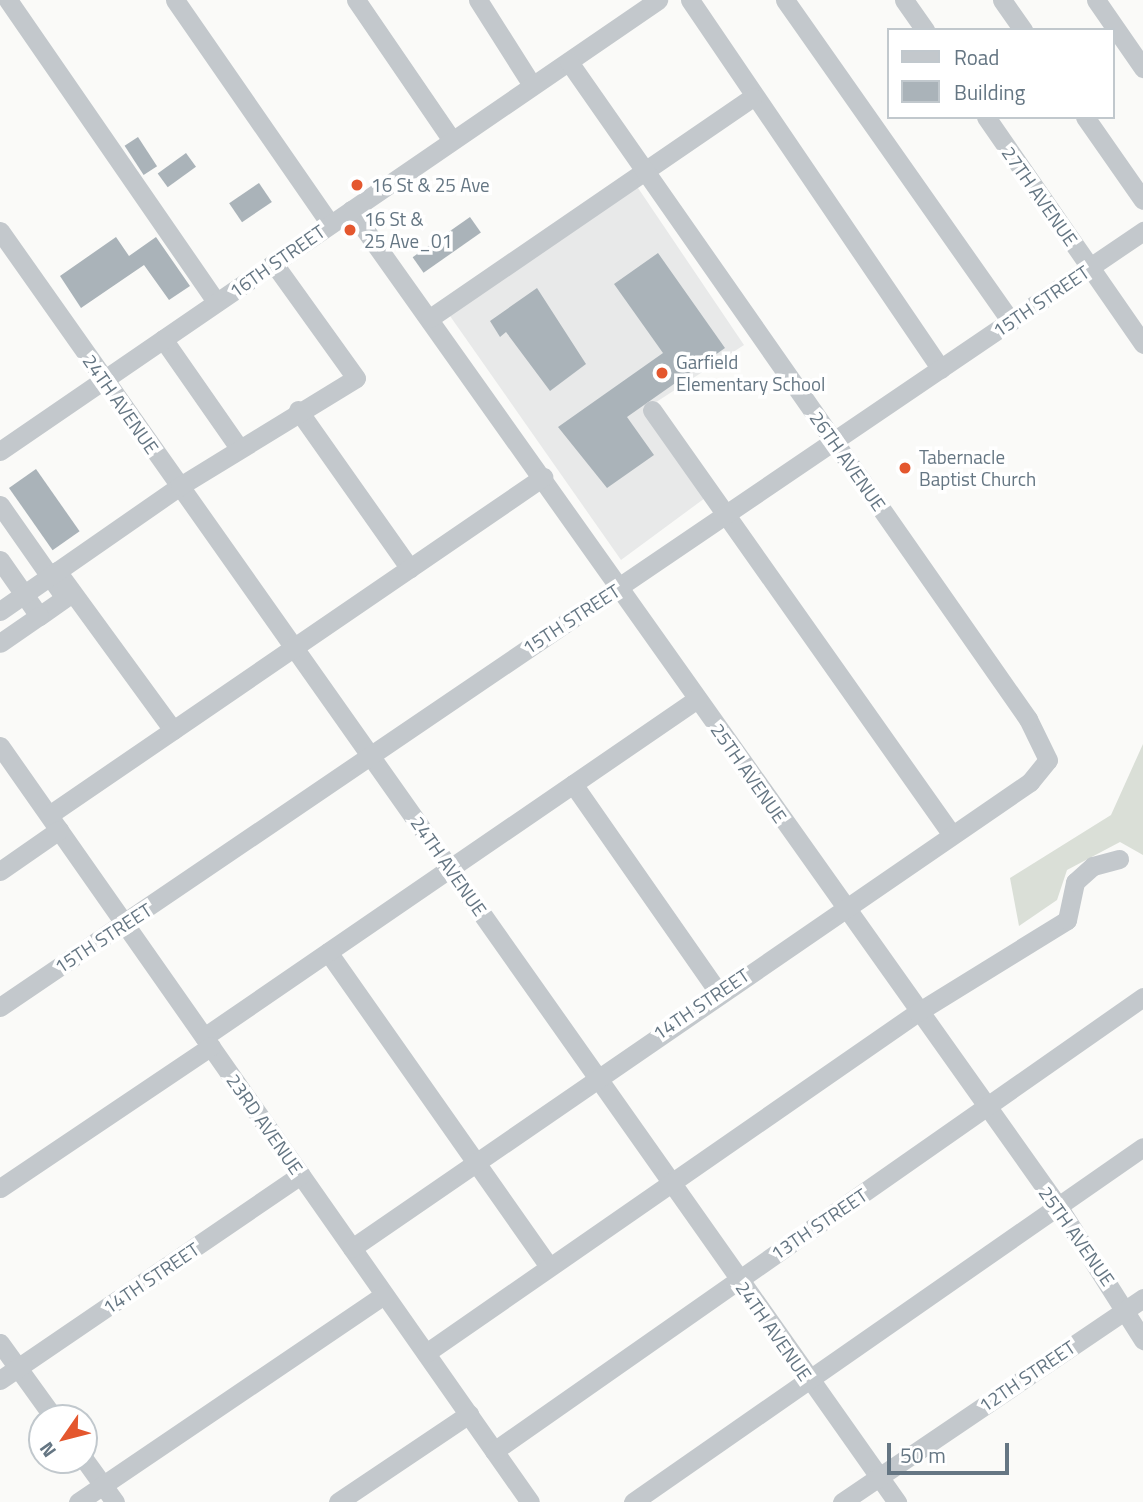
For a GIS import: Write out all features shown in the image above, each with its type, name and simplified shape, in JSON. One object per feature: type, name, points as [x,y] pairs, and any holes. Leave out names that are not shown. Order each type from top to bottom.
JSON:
[{"type":"street","points":[[8,0],[216,302]]},
{"type":"street","points":[[175,0],[330,223]]},
{"type":"street","points":[[356,0],[452,140]]},
{"type":"street","points":[[478,0],[533,85]]},
{"type":"street","name":"16TH STREET","points":[[0,451],[658,0]]},
{"type":"street","points":[[690,0],[753,97],[941,369]]},
{"type":"street","points":[[785,0],[1016,319]]},
{"type":"street","points":[[800,0],[1016,319]]},
{"type":"street","points":[[904,0],[924,28]]},
{"type":"street","points":[[1002,0],[1022,28]]},
{"type":"street","points":[[1096,0],[1143,68]]},
{"type":"street","name":"26TH AVENUE","points":[[569,62],[1028,719],[1048,760]]},
{"type":"street","points":[[430,318],[753,97]]},
{"type":"street","name":"27TH AVENUE","points":[[987,119],[1143,344]]},
{"type":"street","points":[[1086,119],[1143,200]]},
{"type":"street","name":"25TH AVENUE","points":[[351,210],[543,477],[618,588],[986,1110],[1135,1303],[1143,1340]]},
{"type":"street","name":"15TH STREET","points":[[0,1007],[125,924],[369,753],[618,588],[1143,231]]},
{"type":"street","name":"24TH AVENUE","points":[[2,237],[596,1075],[876,1477],[897,1502]]},
{"type":"street","points":[[2,605],[24,594],[180,486],[298,410],[356,378],[274,264]]},
{"type":"street","points":[[163,339],[239,448]]},
{"type":"street","points":[[298,410],[410,569]]},
{"type":"street","points":[[652,410],[952,835]]},
{"type":"street","points":[[0,871],[54,823],[173,730],[543,477]]},
{"type":"street","points":[[0,505],[173,730]]},
{"type":"street","points":[[0,559],[39,616]]},
{"type":"street","points":[[0,643],[65,598],[54,574]]},
{"type":"street","points":[[0,1188],[208,1042],[328,952],[697,699]]},
{"type":"street","name":"23RD AVENUE","points":[[0,746],[530,1502]]},
{"type":"street","name":"14TH STREET","points":[[352,1248],[477,1162],[596,1075],[1030,782],[1048,760]]},
{"type":"street","points":[[573,784],[719,993]]},
{"type":"street","points":[[426,1353],[549,1266],[673,1185],[918,1012],[1066,920],[1074,882],[1093,866],[1119,859]]},
{"type":"street","points":[[328,952],[549,1266]]},
{"type":"street","name":"13TH STREET","points":[[494,1451],[986,1110],[1143,997]]},
{"type":"street","points":[[633,1502],[1143,1147]]},
{"type":"street","name":"14TH STREET","points":[[0,1380],[301,1175]]},
{"type":"street","points":[[78,1502],[384,1295]]},
{"type":"street","name":"12TH STREET","points":[[842,1502],[1135,1303]]},
{"type":"street","points":[[0,1343],[44,1404]]},
{"type":"street","points":[[338,1502],[469,1414]]},
{"type":"street","points":[[95,1474],[115,1502]]},
{"type":"shaded area","name":"Garfield Elementary School","points":[[636,185],[744,345],[644,410],[705,498],[621,560],[450,316]]},
{"type":"shaded area","points":[[1143,744],[1143,855],[1120,842],[1067,870],[1057,900],[1019,926],[1010,878],[1111,815]]},
{"type":"building","points":[[138,137],[157,166],[144,175],[125,146]]},
{"type":"building","points":[[186,153],[196,167],[168,187],[158,174]]},
{"type":"building","points":[[259,183],[272,202],[242,222],[229,203]]},
{"type":"building","points":[[470,217],[481,233],[424,273],[413,257]]},
{"type":"building","points":[[116,237],[129,256],[156,237],[190,286],[169,300],[144,265],[81,308],[60,276]]},
{"type":"building","name":"Garfield Elementary School","points":[[658,253],[725,348],[627,417],[654,455],[607,488],[558,427],[663,353],[614,284]]},
{"type":"building","points":[[537,288],[586,364],[550,391],[506,332],[500,337],[490,321]]},
{"type":"building","points":[[36,469],[80,531],[53,550],[9,488]]},
{"type":"place","name":"16 St & 25 Ave","points":[[357,185]]},
{"type":"place","name":"16 St & 25 Ave_01","points":[[350,230]]},
{"type":"place","name":"Garfield Elementary School","points":[[662,373]]},
{"type":"place","name":"Tabernacle Baptist Church","points":[[905,468]]}]
